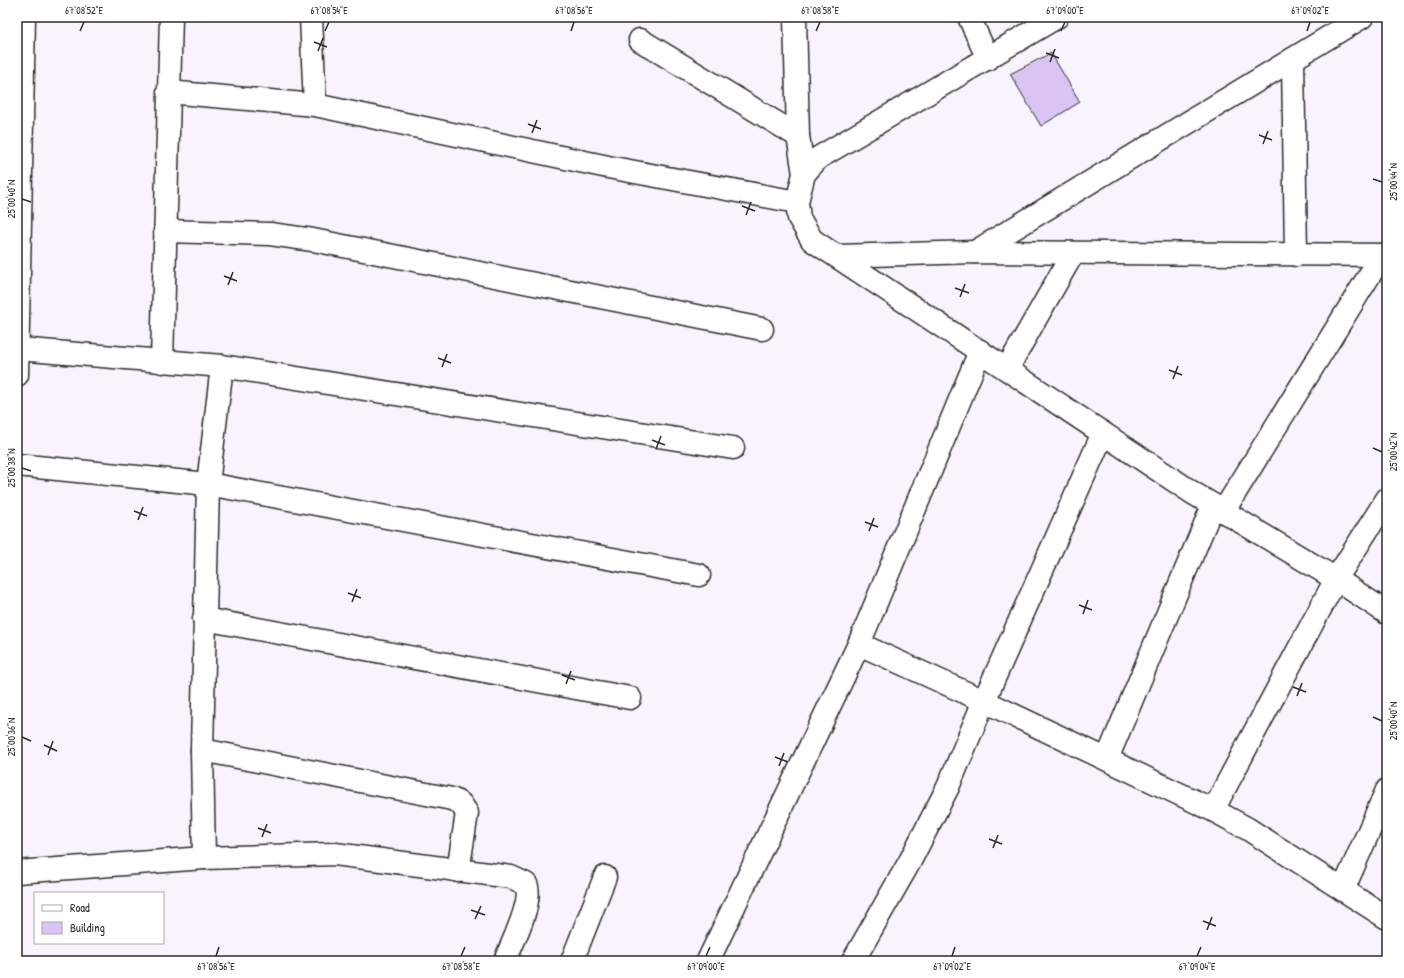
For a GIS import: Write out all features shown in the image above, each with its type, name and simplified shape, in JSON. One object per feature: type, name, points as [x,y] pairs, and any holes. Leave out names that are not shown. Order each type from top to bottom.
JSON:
[{"type":"street","points":[[17,375],[24,17]]},
{"type":"street","points":[[162,362],[171,17]]},
{"type":"street","points":[[311,17],[315,105]]},
{"type":"street","points":[[795,17],[798,136],[804,174],[797,202],[799,218],[812,240],[1218,509],[1336,579],[1387,613]]},
{"type":"street","points":[[970,17],[988,59]]},
{"type":"street","points":[[804,174],[818,158],[1058,17]]},
{"type":"street","points":[[975,252],[1362,17]]},
{"type":"street","points":[[640,40],[798,136]]},
{"type":"street","points":[[1293,59],[1296,255]]},
{"type":"street","points":[[168,92],[315,105],[608,167],[797,202]]},
{"type":"street","points":[[165,231],[270,234],[313,240],[762,330]]},
{"type":"street","points":[[837,256],[975,252],[1384,255]]},
{"type":"street","points":[[1007,370],[1073,253]]},
{"type":"street","points":[[1107,759],[1218,509],[1384,255]]},
{"type":"street","points":[[18,349],[222,366],[733,448]]},
{"type":"street","points":[[708,961],[859,644],[980,351]]},
{"type":"street","points":[[204,858],[202,750],[208,484],[222,366]]},
{"type":"street","points":[[853,961],[910,863],[948,787],[984,701],[1103,433]]},
{"type":"street","points":[[17,465],[208,484],[699,575]]},
{"type":"street","points":[[1213,810],[1336,579],[1387,499]]},
{"type":"street","points":[[204,619],[630,698]]},
{"type":"street","points":[[859,644],[984,701],[1213,810],[1248,829],[1387,918]]},
{"type":"street","points":[[202,750],[452,800],[461,804],[467,813],[458,871]]},
{"type":"street","points":[[1343,890],[1387,790]]},
{"type":"street","points":[[17,872],[204,858],[335,854],[511,877],[526,884],[528,889],[527,902],[505,961]]},
{"type":"street","points":[[572,961],[605,877]]},
{"type":"building","points":[[1051,53],[1080,102],[1041,126],[1010,74]]}]
